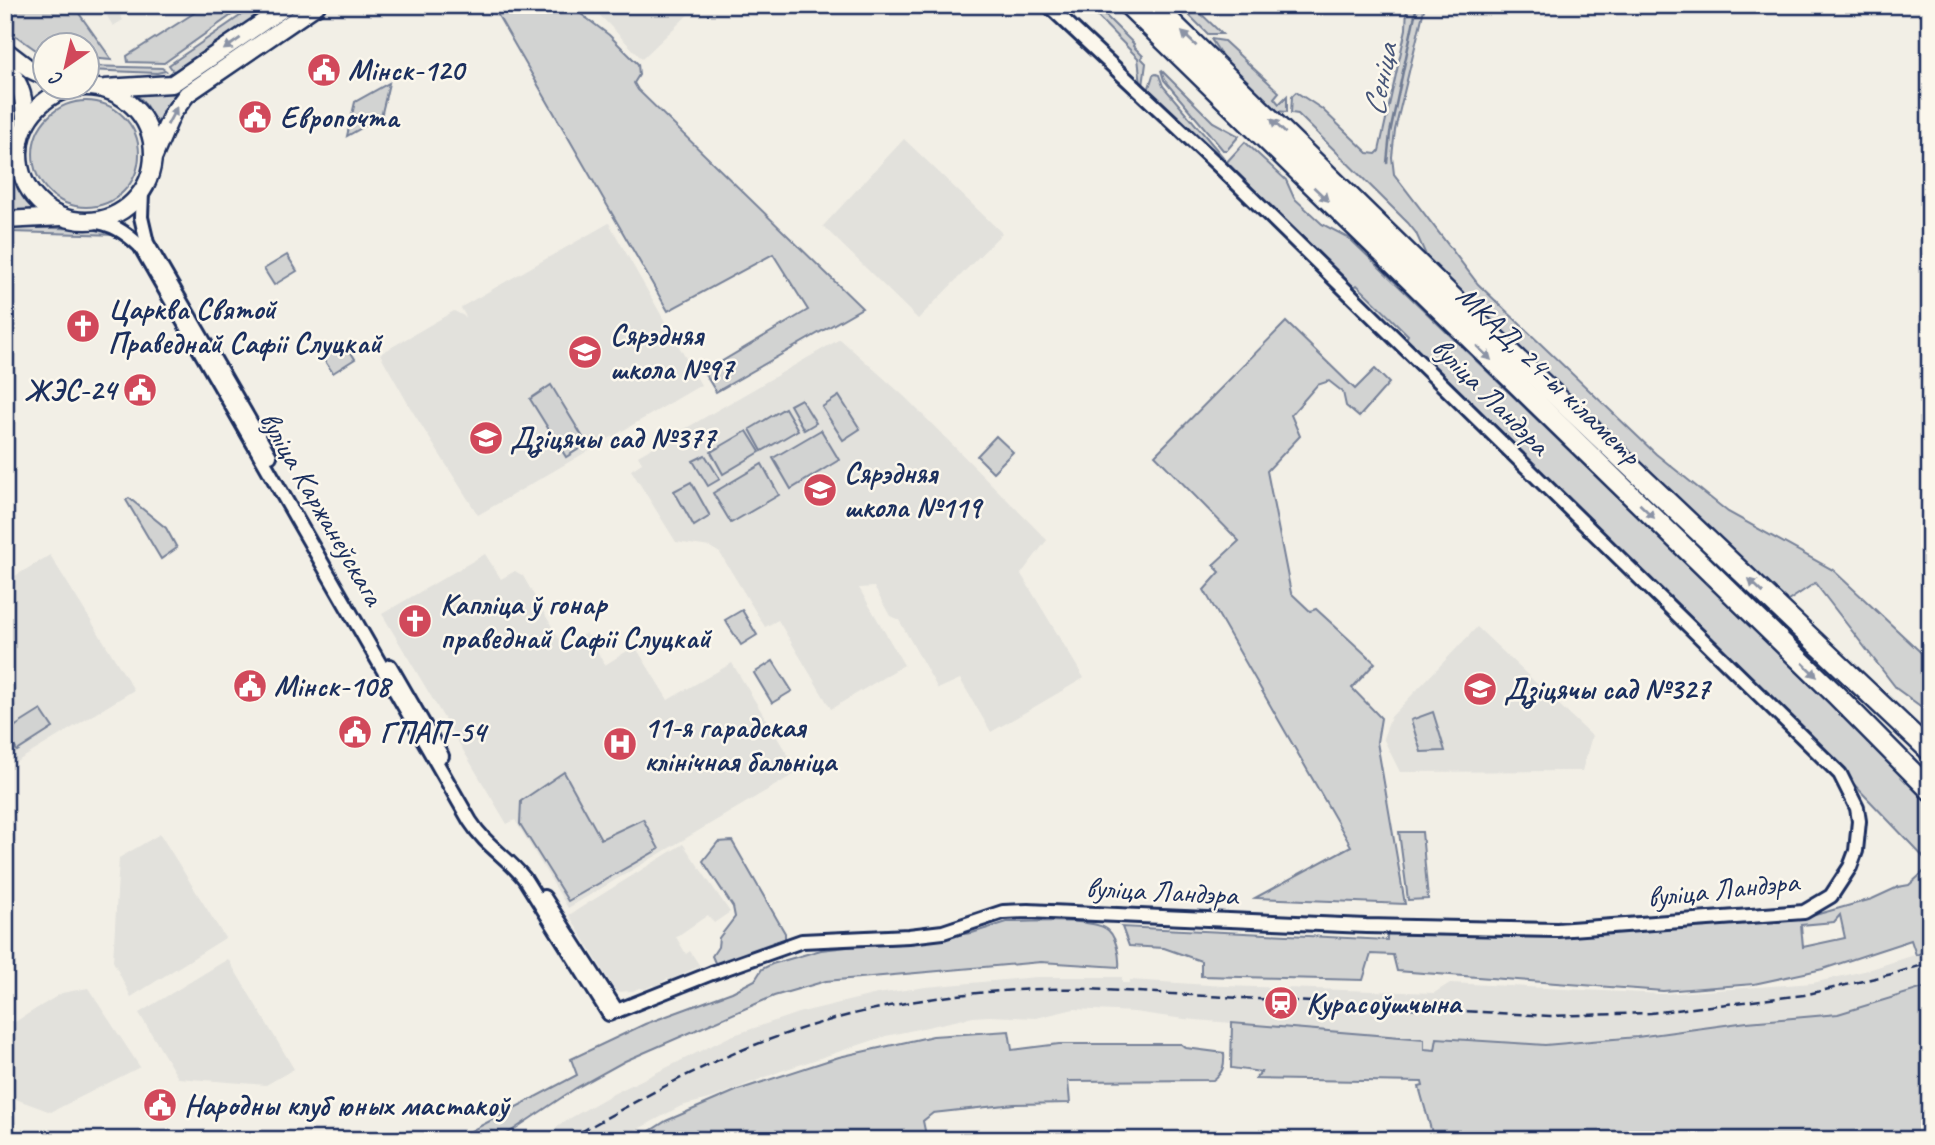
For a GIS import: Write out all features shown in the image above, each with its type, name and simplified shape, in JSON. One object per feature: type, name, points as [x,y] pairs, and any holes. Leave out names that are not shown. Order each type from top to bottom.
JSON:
[{"type":"highway","name":"МКАД, 24-ы кіламетр","points":[[1128,5],[1836,695],[1929,789]]},
{"type":"highway","name":"МКАД, 24-ы кіламетр","points":[[1154,5],[1432,277],[1930,751]]},
{"type":"main road","points":[[102,88],[172,84],[288,5]]},
{"type":"main road","points":[[5,220],[63,216],[91,221],[117,214],[142,192],[172,114],[187,94],[317,5]]},
{"type":"main road","points":[[5,50],[32,70]]},
{"type":"main road","points":[[5,66],[18,80],[24,97],[25,128]]},
{"type":"main road","points":[[102,90],[124,100],[139,114],[149,132],[153,158]]},
{"type":"main road","points":[[5,176],[20,146],[25,128],[36,110],[46,102]]},
{"type":"main road","points":[[20,146],[21,167],[29,189],[44,206],[63,216]]},
{"type":"street","name":"вуліца Ландэра","points":[[613,1013],[802,941],[943,932],[1003,912],[1373,926],[1557,930],[1611,927],[1804,912],[1832,896],[1854,859],[1858,840],[1857,808],[1840,774],[1219,166],[1048,5]]},
{"type":"street","name":"вуліца Каржанеўскага","points":[[142,192],[141,218],[147,243],[478,821],[498,844],[527,869],[613,1013]]},
{"type":"street","name":"вуліца Каржанеўскага","points":[[91,221],[111,225],[127,234],[139,246],[470,821],[487,844],[524,878],[613,1013]]},
{"type":"shaded area","points":[[5,5],[73,5],[92,32],[32,32],[32,47],[5,28]]},
{"type":"shaded area","points":[[96,5],[131,5],[119,13],[123,20],[113,26],[107,16],[110,14],[107,9],[101,12]]},
{"type":"shaded area","points":[[256,5],[274,5],[174,72],[169,65]]},
{"type":"shaded area","points":[[492,5],[569,5],[609,35],[638,64],[639,75],[634,83],[638,90],[862,308],[716,392],[704,372],[808,310],[773,254],[668,311]]},
{"type":"shaded area","points":[[590,5],[698,5],[642,59]]},
{"type":"shaded area","points":[[1086,5],[1095,5],[1143,56],[1141,58],[1146,63],[1143,86],[1138,58]]},
{"type":"shaded area","points":[[1179,5],[1192,5],[1222,34],[1208,34]]},
{"type":"shaded area","points":[[1407,5],[1425,5],[1395,130],[1392,157],[1394,174],[1478,284],[1656,454],[1728,512],[1833,570],[1930,661],[1930,713],[1897,689],[1815,583],[1785,603],[1434,273],[1416,233],[1408,223],[1298,114],[1291,113],[1292,96],[1296,92],[1322,109],[1368,153],[1376,154],[1379,151],[1406,29]]},
{"type":"shaded area","points":[[202,8],[233,14],[164,63],[128,62],[127,56]]},
{"type":"shaded area","points":[[1211,39],[1224,41],[1279,92],[1274,98],[1279,104],[1287,96],[1287,112],[1276,111],[1226,62]]},
{"type":"shaded area","points":[[102,46],[112,60],[102,59]]},
{"type":"shaded area","points":[[102,66],[162,68],[166,71],[102,71]]},
{"type":"shaded area","points":[[1161,70],[1213,122],[1239,136],[1227,150],[1223,150],[1164,80]]},
{"type":"shaded area","points":[[1156,74],[1223,157],[1220,160],[1148,91],[1153,75]]},
{"type":"shaded area","points":[[389,83],[381,117],[347,136],[355,102]]},
{"type":"shaded area","points":[[177,91],[159,126],[143,101],[133,92],[153,94]]},
{"type":"shaded area","points":[[76,102],[96,102],[115,110],[130,125],[138,144],[138,164],[130,183],[115,198],[96,206],[76,206],[57,198],[42,183],[34,164],[34,144],[42,125],[57,110]]},
{"type":"shaded area","points":[[904,139],[1002,233],[918,319],[823,226]]},
{"type":"shaded area","points":[[1245,142],[1286,180],[1294,198],[1322,224],[1349,238],[1930,799],[1930,864],[1846,776],[1406,339],[1408,335],[1357,285],[1352,289],[1224,165]]},
{"type":"shaded area","points":[[14,179],[25,200],[34,209],[5,212],[5,198]]},
{"type":"shaded area","name":"Сярэдняя школа №97","points":[[609,223],[701,385],[478,515],[411,409],[380,354],[454,311],[466,317],[461,308],[463,306]]},
{"type":"shaded area","points":[[7,227],[99,229],[119,235],[11,232]]},
{"type":"shaded area","points":[[287,255],[297,271],[274,285],[264,269]]},
{"type":"shaded area","points":[[1286,322],[1355,389],[1375,369],[1389,383],[1359,417],[1346,406],[1343,392],[1329,381],[1317,385],[1291,415],[1300,436],[1267,471],[1291,593],[1310,611],[1316,609],[1375,663],[1352,688],[1381,718],[1377,742],[1405,904],[1255,898],[1351,846],[1204,590],[1220,572],[1213,565],[1239,541],[1155,455]]},
{"type":"shaded area","name":"Сярэдняя школа №119","points":[[840,339],[906,398],[1047,540],[1021,574],[1084,678],[991,732],[960,679],[938,689],[899,620],[890,616],[874,587],[859,588],[904,665],[831,709],[778,620],[765,627],[720,553],[710,547],[676,542],[631,470],[642,463],[638,456]]},
{"type":"shaded area","points":[[345,343],[355,359],[333,373],[322,357]]},
{"type":"shaded area","points":[[551,385],[587,444],[566,457],[530,399]]},
{"type":"shaded area","points":[[839,396],[860,429],[843,440],[822,407]]},
{"type":"shaded area","points":[[801,399],[816,423],[804,430],[790,405]]},
{"type":"shaded area","points":[[785,408],[798,430],[762,451],[750,429]]},
{"type":"shaded area","points":[[821,430],[839,460],[791,489],[773,458]]},
{"type":"shaded area","points":[[747,431],[760,452],[723,474],[711,452]]},
{"type":"shaded area","points":[[996,436],[1013,452],[993,472],[977,456]]},
{"type":"shaded area","points":[[705,455],[720,479],[708,486],[693,461]]},
{"type":"shaded area","points":[[762,464],[779,495],[731,523],[713,493]]},
{"type":"shaded area","points":[[691,482],[710,516],[694,526],[674,491]]},
{"type":"shaded area","points":[[129,498],[166,528],[177,548],[161,559],[126,500]]},
{"type":"shaded area","name":"11-я гарадская клінічная бальніца","points":[[485,554],[501,579],[515,571],[523,576],[563,646],[586,633],[605,665],[635,646],[668,700],[732,663],[798,772],[568,908],[515,820],[507,824],[382,614]]},
{"type":"shaded area","points":[[50,555],[134,690],[16,762],[5,745],[5,582]]},
{"type":"shaded area","points":[[742,610],[757,635],[741,645],[725,620]]},
{"type":"shaded area","name":"Дзіцячы сад №327","points":[[1477,627],[1592,736],[1582,771],[1400,772],[1383,738],[1391,717]]},
{"type":"shaded area","points":[[773,661],[792,691],[772,703],[754,673]]},
{"type":"shaded area","points":[[41,710],[53,728],[17,751],[6,732]]},
{"type":"shaded area","points":[[1433,712],[1445,751],[1421,752],[1411,720]]},
{"type":"shaded area","points":[[564,772],[601,839],[643,819],[659,849],[568,901],[520,824],[521,801]]},
{"type":"shaded area","points":[[1399,832],[1422,832],[1428,899],[1408,900]]},
{"type":"shaded area","points":[[160,834],[225,938],[131,997],[113,961],[119,858]]},
{"type":"shaded area","points":[[732,841],[785,933],[785,940],[716,965],[712,956],[718,947],[719,938],[735,917],[733,907],[703,861],[718,842]]},
{"type":"shaded area","points":[[683,844],[730,912],[714,923],[708,915],[676,937],[686,954],[690,951],[700,966],[667,979],[655,987],[653,985],[645,989],[616,992],[569,915]]},
{"type":"shaded area","points":[[1930,866],[1930,950],[1916,955],[1911,940],[1823,969],[1754,984],[1663,991],[1397,971],[1393,955],[1371,954],[1363,980],[1201,976],[1201,961],[1164,948],[1129,946],[1122,927],[1387,940],[1387,931],[1609,931],[1808,917],[1872,899],[1909,885]],"holes":[[[1840,915],[1845,938],[1803,947],[1801,925],[1834,922]]]},
{"type":"shaded area","points":[[1007,922],[1072,922],[1105,928],[1115,940],[1119,967],[1041,962],[826,981],[774,996],[625,1061],[576,1088],[498,1140],[454,1140],[577,1075],[571,1059],[645,1024],[732,992],[755,980],[762,969],[772,964],[821,950],[972,933]]},
{"type":"shaded area","points":[[1930,950],[1930,986],[1838,1014],[1545,1045],[1437,1038],[1435,1050],[1423,1049],[1423,1039],[1184,1019],[1134,1012],[1074,1009],[1036,1018],[973,1017],[886,1036],[781,1071],[713,1098],[681,1106],[618,1140],[541,1140],[560,1124],[611,1095],[731,1036],[798,1013],[877,994],[926,987],[1037,977],[1122,977],[1122,983],[1129,983],[1130,980],[1434,993],[1450,983],[1662,994],[1813,983],[1868,970]]},
{"type":"shaded area","points":[[228,959],[294,1069],[266,1085],[178,1078],[139,1013]]},
{"type":"shaded area","points":[[1930,986],[1930,1140],[1434,1140],[1419,1087],[1423,1086],[1422,1082],[1255,1079],[1261,1072],[1231,1068],[1232,1023],[1424,1039],[1424,1049],[1435,1050],[1437,1038],[1545,1045],[1838,1014]]},
{"type":"shaded area","points":[[88,988],[140,1067],[51,1112],[10,1097],[5,1098],[5,1028],[62,993]]},
{"type":"shaded area","points":[[1009,1031],[1012,1050],[1059,1044],[1181,1044],[1186,1048],[1224,1053],[1224,1065],[1213,1080],[1068,1081],[1070,1103],[1014,1104],[933,1113],[923,1121],[927,1140],[636,1140],[666,1121],[738,1090],[839,1057],[933,1036]]},
{"type":"waterway","name":"Сеніца","points":[[1387,163],[1390,133],[1417,5]]},
{"type":"railway","points":[[567,1140],[683,1077],[767,1041],[856,1013],[948,996],[994,991],[1088,989],[1550,1016],[1651,1013],[1804,995],[1930,963]]},
{"type":"place","name":"Мінск-120","points":[[324,70]]},
{"type":"place","name":"Европочта","points":[[255,117]]},
{"type":"place","name":"Царква Святой Праведнай Сафіі Слуцкай","points":[[83,326]]},
{"type":"place","name":"Сярэдняя школа №97","points":[[585,352]]},
{"type":"place","name":"ЖЭС-24","points":[[140,390]]},
{"type":"place","name":"Дзіцячы сад №377","points":[[486,438]]},
{"type":"place","name":"Сярэдняя школа №119","points":[[820,490]]},
{"type":"place","name":"Капліца ў гонар праведнай Сафіі Слуцкай","points":[[415,621]]},
{"type":"place","name":"Мінск-108","points":[[250,686]]},
{"type":"place","name":"Дзіцячы сад №327","points":[[1480,689]]},
{"type":"place","name":"ГПАП-54","points":[[355,732]]},
{"type":"place","name":"11-я гарадская клінічная бальніца","points":[[620,744]]},
{"type":"place","name":"Курасоўшчына","points":[[1281,1003]]},
{"type":"place","name":"Народны клуб юных мастакоў","points":[[160,1105]]}]
